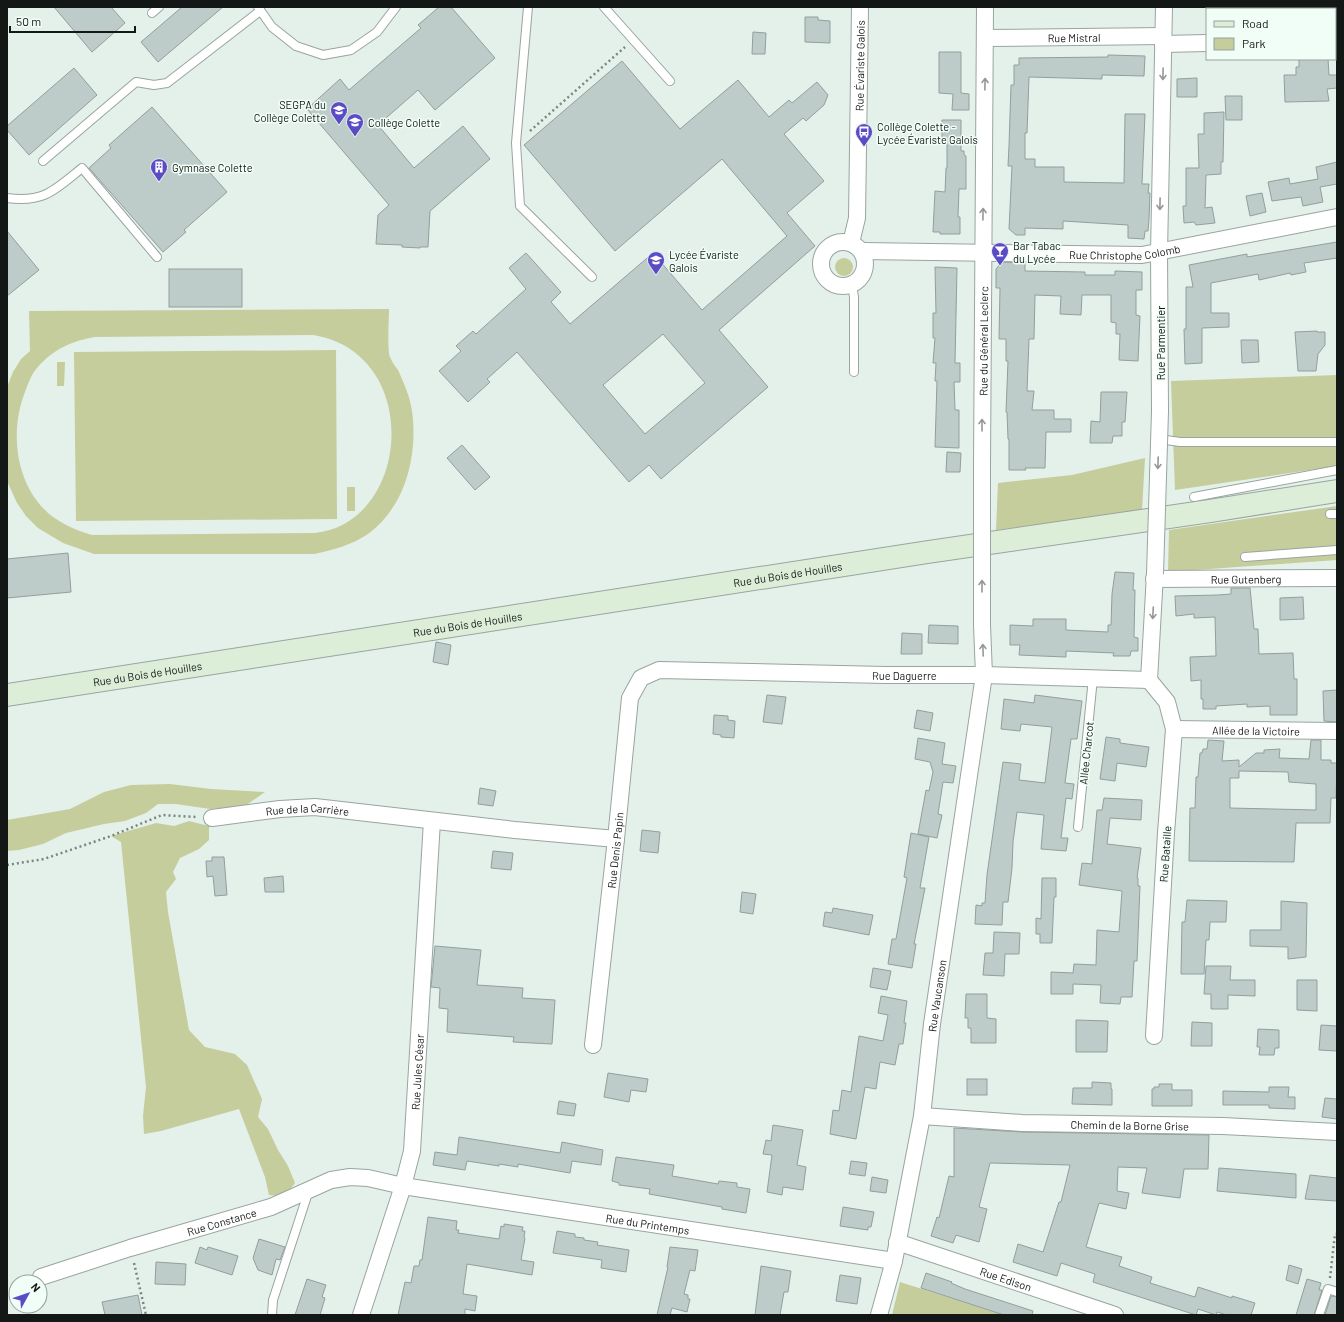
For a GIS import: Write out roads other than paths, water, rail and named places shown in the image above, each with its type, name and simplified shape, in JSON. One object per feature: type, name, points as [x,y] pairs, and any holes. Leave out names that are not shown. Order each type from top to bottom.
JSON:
[{"type":"main road","name":"Rue du Bois de Houilles","points":[[7,695],[928,552],[1337,491]]},
{"type":"street","name":"Rue Évariste Galois","points":[[856,247],[860,7]]},
{"type":"street","name":"Rue du Général Leclerc","points":[[984,675],[982,625],[982,464],[985,7]]},
{"type":"street","name":"Rue Parmentier","points":[[1149,680],[1155,576],[1160,410],[1159,252],[1164,7]]},
{"type":"street","name":"Rue Mistral","points":[[985,38],[1163,40],[1206,43]]},
{"type":"street","name":"Rue Christophe Colomb","points":[[856,247],[983,253],[1142,255],[1337,217]]},
{"type":"street","points":[[844,242],[856,247],[865,257],[865,271],[862,277],[852,285],[844,286],[831,282],[826,278],[822,271],[821,264],[822,257],[826,251],[837,243],[844,242]]},
{"type":"street","name":"Rue Gutenberg","points":[[1155,576],[1337,578]]},
{"type":"street","name":"Rue Daguerre","points":[[659,670],[885,675],[984,675],[1149,680]]},
{"type":"street","name":"Rue Denis Papin","points":[[593,1044],[630,698],[641,678],[659,670]]},
{"type":"street","name":"Rue Vaucanson","points":[[879,1315],[894,1261],[922,1116],[932,1024],[984,675]]},
{"type":"street","name":"Rue Bataille","points":[[1149,680],[1167,702],[1174,729],[1166,833],[1154,1036]]},
{"type":"street","name":"Allée de la Victoire","points":[[1174,729],[1337,731]]},
{"type":"street","name":"Rue de la Carrière","points":[[212,818],[280,809],[315,807],[516,830],[616,839]]},
{"type":"street","name":"Rue Jules César","points":[[361,1315],[403,1186],[412,1151],[432,821]]},
{"type":"street","name":"Chemin de la Borne Grise","points":[[922,1116],[1022,1123],[1222,1126],[1337,1132]]},
{"type":"street","name":"Rue Constance","points":[[48,1275],[130,1248],[271,1206],[331,1180],[350,1177],[368,1178],[403,1186]]},
{"type":"street","name":"Rue du Printemps","points":[[403,1186],[894,1261]]},
{"type":"street","name":"Rue Edison","points":[[897,1242],[1115,1315]]},
{"type":"lane","points":[[152,13],[159,7]]},
{"type":"lane","points":[[43,161],[136,82],[154,85],[167,83],[259,9],[272,27],[296,46],[323,55],[351,50],[377,32],[396,7]]},
{"type":"lane","points":[[528,7],[516,143],[520,206],[592,277]]},
{"type":"lane","points":[[604,7],[670,82]]},
{"type":"lane","points":[[7,198],[21,200],[36,199],[51,193],[82,168],[157,257]]},
{"type":"lane","points":[[852,285],[854,297],[854,372]]},
{"type":"lane","points":[[1159,439],[1180,442],[1337,442]]},
{"type":"lane","points":[[1194,497],[1337,470]]},
{"type":"lane","points":[[1245,557],[1337,550]]},
{"type":"lane","name":"Allée Charcot","points":[[1078,827],[1093,678]]},
{"type":"lane","points":[[272,1315],[272,1300],[309,1190]]},
{"type":"lane","points":[[1319,1315],[1328,1289],[1337,1292]]},
{"type":"place","name":"SEGPA du Collège Colette","points":[[339,125]]},
{"type":"place","name":"Collège Colette","points":[[355,137]]},
{"type":"place","name":"Collège Colette - Lycée Évariste Galois","points":[[864,147]]},
{"type":"place","name":"Gymnase Colette","points":[[159,182]]},
{"type":"place","name":"Bar Tabac du Lycée","points":[[1000,266]]},
{"type":"place","name":"Lycée Évariste Galois","points":[[656,275]]}]
